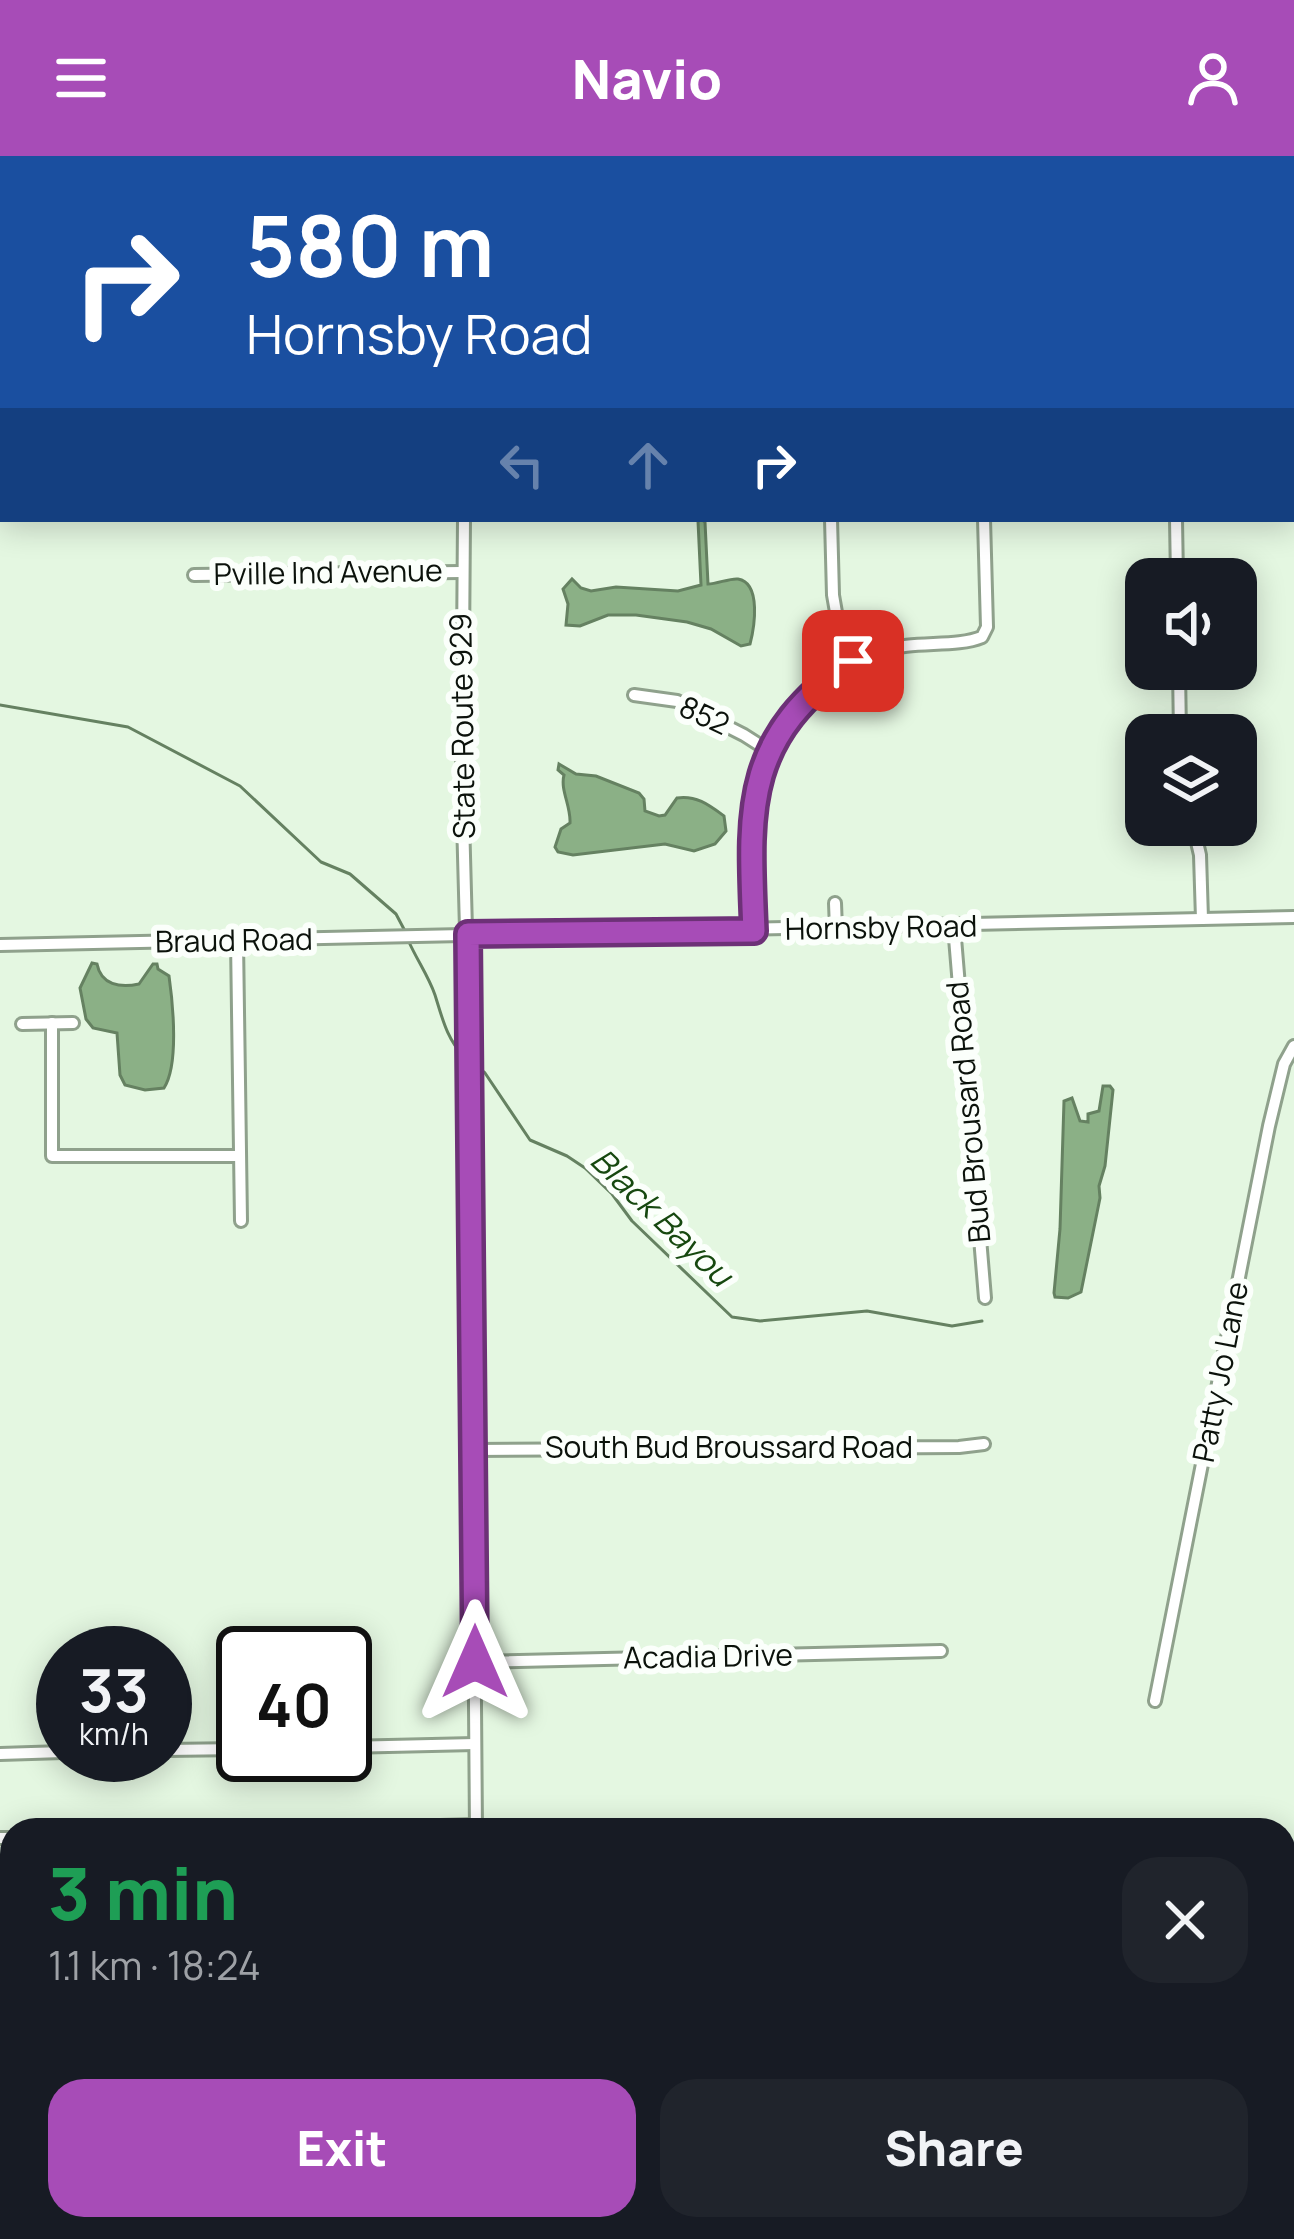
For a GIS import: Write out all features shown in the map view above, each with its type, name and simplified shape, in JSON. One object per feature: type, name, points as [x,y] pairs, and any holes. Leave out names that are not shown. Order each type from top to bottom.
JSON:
[{"type":"street","name":"State Route 929","points":[[464,522],[461,782],[468,934],[476,1818]]},
{"type":"street","points":[[831,522],[833,595],[853,661]]},
{"type":"street","points":[[754,931],[751,826],[757,783],[769,751],[808,696],[853,661],[891,648],[976,640],[984,635],[984,522]]},
{"type":"street","points":[[1176,522],[1177,558]]},
{"type":"street","name":"Pville Ind Avenue","points":[[194,574],[462,572]]},
{"type":"street","name":"852","points":[[634,695],[677,700],[769,751]]},
{"type":"street","points":[[1197,846],[1202,919]]},
{"type":"street","points":[[836,903],[836,929]]},
{"type":"street","name":"Hornsby Road","points":[[468,934],[1294,917]]},
{"type":"street","name":"Bud Brousard Road","points":[[954,926],[985,1298]]},
{"type":"street","name":"Braud Road","points":[[0,945],[468,934]]},
{"type":"street","points":[[237,941],[241,1221]]},
{"type":"street","points":[[52,1023],[52,1156],[240,1156]]},
{"type":"street","points":[[22,1024],[73,1023]]},
{"type":"street","name":"Patty Jo Lane","points":[[1155,1701],[1269,1126],[1284,1064],[1294,1046]]},
{"type":"street","name":"South Bud Broussard Road","points":[[473,1450],[984,1444]]},
{"type":"street","name":"Acadia Drive","points":[[475,1662],[941,1651]]},
{"type":"street","points":[[372,1746],[475,1744]]},
{"type":"street","points":[[0,1754],[36,1753]]},
{"type":"shaded area","points":[[698,522],[705,522],[708,584],[738,579],[751,589],[750,644],[741,646],[687,622],[636,615],[608,615],[580,626],[566,625],[568,604],[563,589],[572,579],[591,591],[616,587],[678,591],[701,585]]},
{"type":"shaded area","points":[[559,764],[576,774],[596,776],[639,793],[645,811],[659,816],[677,798],[702,802],[724,816],[726,831],[715,844],[694,851],[665,844],[573,855],[558,852],[555,847],[561,829],[570,823]]},
{"type":"shaded area","points":[[92,963],[107,981],[118,985],[139,984],[153,964],[169,976],[173,1050],[164,1088],[125,1085],[117,1033],[93,1028],[86,1019],[80,988]]},
{"type":"shaded area","points":[[1103,1086],[1113,1090],[1105,1166],[1081,1292],[1055,1297],[1064,1101],[1072,1098],[1080,1121],[1088,1122],[1088,1114],[1099,1111]]},
{"type":"waterway","name":"Black Bayou","points":[[0,705],[128,727],[240,786],[321,862],[350,874],[396,914],[406,933]]},
{"type":"waterway","name":"Black Bayou","points":[[409,942],[449,1035],[464,1056]]},
{"type":"waterway","name":"Black Bayou","points":[[472,1062],[485,1073],[530,1140],[585,1168],[632,1221],[732,1317],[760,1321],[867,1311],[952,1326],[982,1321]]},
{"type":"route","points":[[475,1662],[468,934],[754,931],[750,841],[760,772],[795,711],[853,661]]}]
